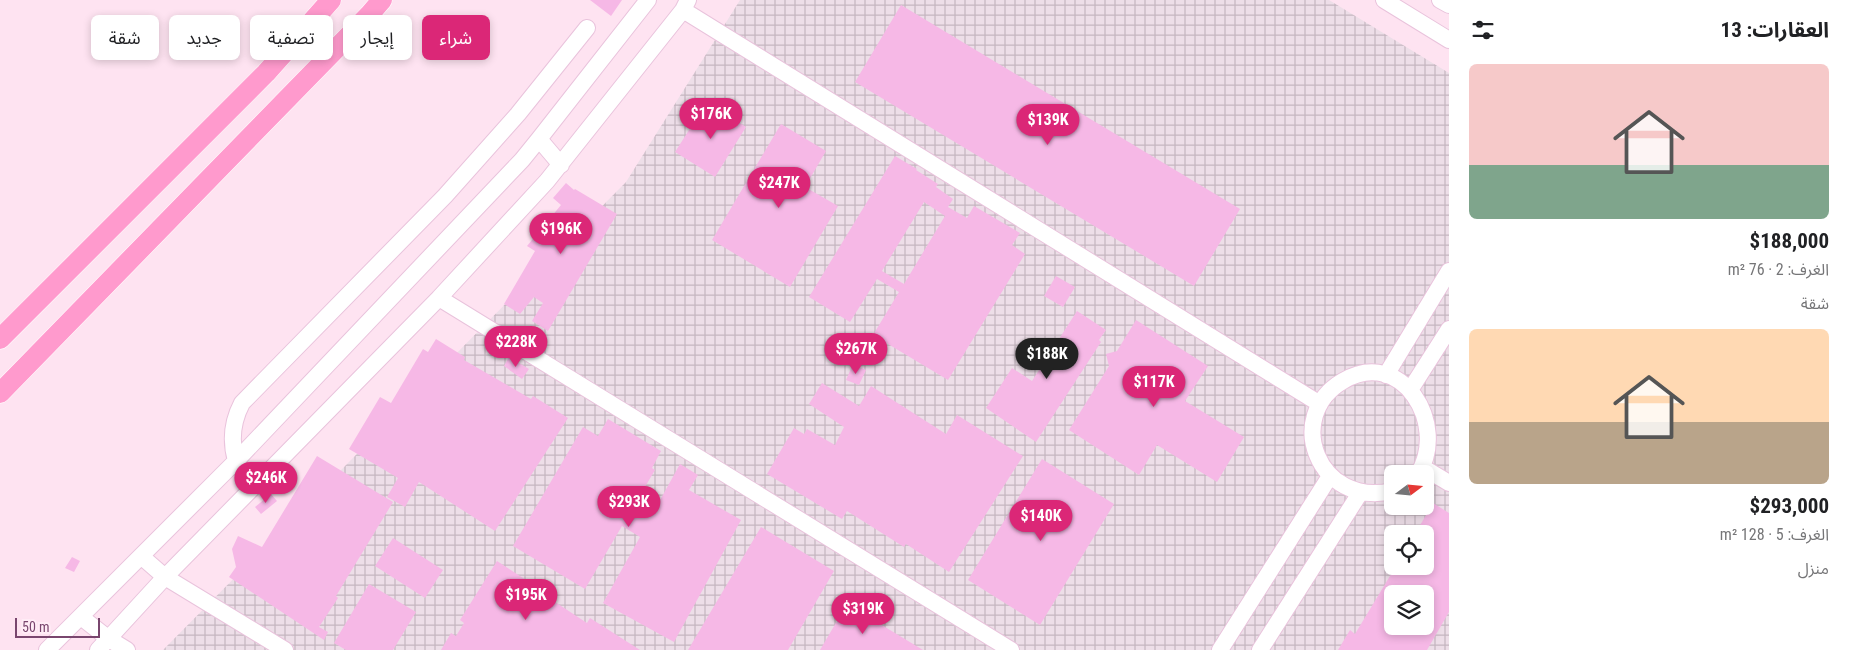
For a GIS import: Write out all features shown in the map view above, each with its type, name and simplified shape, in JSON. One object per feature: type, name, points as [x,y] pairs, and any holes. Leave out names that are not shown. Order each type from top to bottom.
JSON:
[{"type":"main road","points":[[0,339],[266,73],[331,0]]},
{"type":"main road","points":[[0,393],[362,23],[382,0]]},
{"type":"street","points":[[47,650],[236,461],[539,139],[648,0]]},
{"type":"street","points":[[1384,0],[1449,40]]},
{"type":"street","points":[[1440,0],[1449,5]]},
{"type":"street","points":[[103,644],[165,576],[439,298],[562,165],[685,5],[1320,404]]},
{"type":"street","points":[[236,461],[233,452],[232,431],[242,403],[451,189],[518,114],[587,28]]},
{"type":"street","points":[[539,139],[562,165]]},
{"type":"street","points":[[1386,375],[1449,271]]},
{"type":"street","points":[[439,298],[1011,650]]},
{"type":"street","points":[[1412,387],[1449,329]]},
{"type":"street","points":[[1384,493],[1360,493],[1344,487],[1330,476],[1319,460],[1313,442],[1314,422],[1320,404],[1330,390],[1344,380],[1360,374],[1376,373],[1393,376],[1412,387],[1418,393],[1429,410],[1434,430],[1432,450],[1424,465]]},
{"type":"street","points":[[1220,650],[1330,476]]},
{"type":"street","points":[[1434,477],[1449,483]]},
{"type":"street","points":[[1260,650],[1360,493]]},
{"type":"street","points":[[140,556],[165,576],[285,650]]},
{"type":"street","points":[[81,617],[103,644],[127,650]]},
{"type":"shaded area","points":[[740,0],[1329,0],[1449,73],[1449,650],[163,650],[626,182]]},
{"type":"building","points":[[590,0],[622,0],[611,16]]},
{"type":"building","points":[[901,5],[1240,209],[1194,286],[855,82]]},
{"type":"building","points":[[707,102],[746,127],[715,177],[675,152]]},
{"type":"building","points":[[781,124],[826,151],[805,187],[838,206],[790,287],[712,240]]},
{"type":"building","points":[[895,156],[938,184],[936,187],[953,199],[948,207],[967,218],[974,206],[1020,233],[1012,245],[1025,254],[948,380],[873,335],[899,292],[877,279],[850,322],[809,297]],"holes":[[[924,202],[945,216],[904,284],[882,271]]]},
{"type":"building","points":[[566,183],[574,190],[617,214],[548,331],[532,321],[543,303],[534,297],[520,314],[504,304],[535,251],[527,246],[561,205],[553,198]]},
{"type":"building","points":[[1056,276],[1075,287],[1063,307],[1044,296]]},
{"type":"building","points":[[1077,311],[1106,330],[1099,340],[1101,342],[1036,442],[986,408],[1012,368],[1032,381]]},
{"type":"building","points":[[1136,320],[1208,366],[1185,401],[1244,437],[1217,482],[1157,445],[1139,475],[1069,430],[1109,366],[1106,354],[1117,351]]},
{"type":"building","points":[[436,339],[465,357],[464,360],[531,399],[533,396],[568,418],[495,531],[419,482],[405,507],[387,497],[398,478],[349,449],[380,397],[391,403],[423,349],[428,352]]},
{"type":"building","points":[[509,357],[529,369],[522,379],[504,366]]},
{"type":"building","points":[[853,364],[866,370],[859,385],[846,380]]},
{"type":"building","points":[[822,383],[859,406],[871,386],[946,434],[957,415],[1023,456],[949,572],[906,544],[904,547],[847,511],[842,519],[767,474],[794,428],[804,434],[807,429],[835,445],[844,427],[809,404]]},
{"type":"building","points":[[608,419],[661,451],[652,468],[655,470],[642,492],[659,502],[680,464],[698,475],[689,490],[741,520],[674,642],[603,603],[640,537],[622,526],[585,589],[513,546],[583,427],[598,436]]},
{"type":"building","points":[[317,456],[393,502],[336,596],[338,598],[319,627],[328,632],[324,640],[229,577],[236,567],[232,549],[238,536],[262,547]]},
{"type":"building","points":[[1042,459],[1114,504],[1040,625],[968,580]]},
{"type":"building","points":[[271,494],[277,501],[261,514],[255,507]]},
{"type":"building","points":[[1434,504],[1449,513],[1449,612],[1427,650],[1338,650],[1350,630],[1355,634],[1384,586],[1384,635],[1434,635],[1434,585],[1385,585],[1391,575],[1434,575],[1434,525],[1420,525],[1426,515],[1434,515]]},
{"type":"building","points":[[761,527],[834,571],[788,650],[688,650]]},
{"type":"building","points":[[393,538],[443,570],[425,598],[375,566]]},
{"type":"building","points":[[72,557],[80,561],[74,572],[65,568]]},
{"type":"building","points":[[497,561],[551,596],[549,598],[587,623],[590,618],[640,650],[441,650],[451,633],[456,636],[464,623],[460,620]]},
{"type":"building","points":[[369,584],[416,612],[393,650],[346,650],[334,643]]},
{"type":"building","points":[[847,604],[923,650],[820,650]]}]
